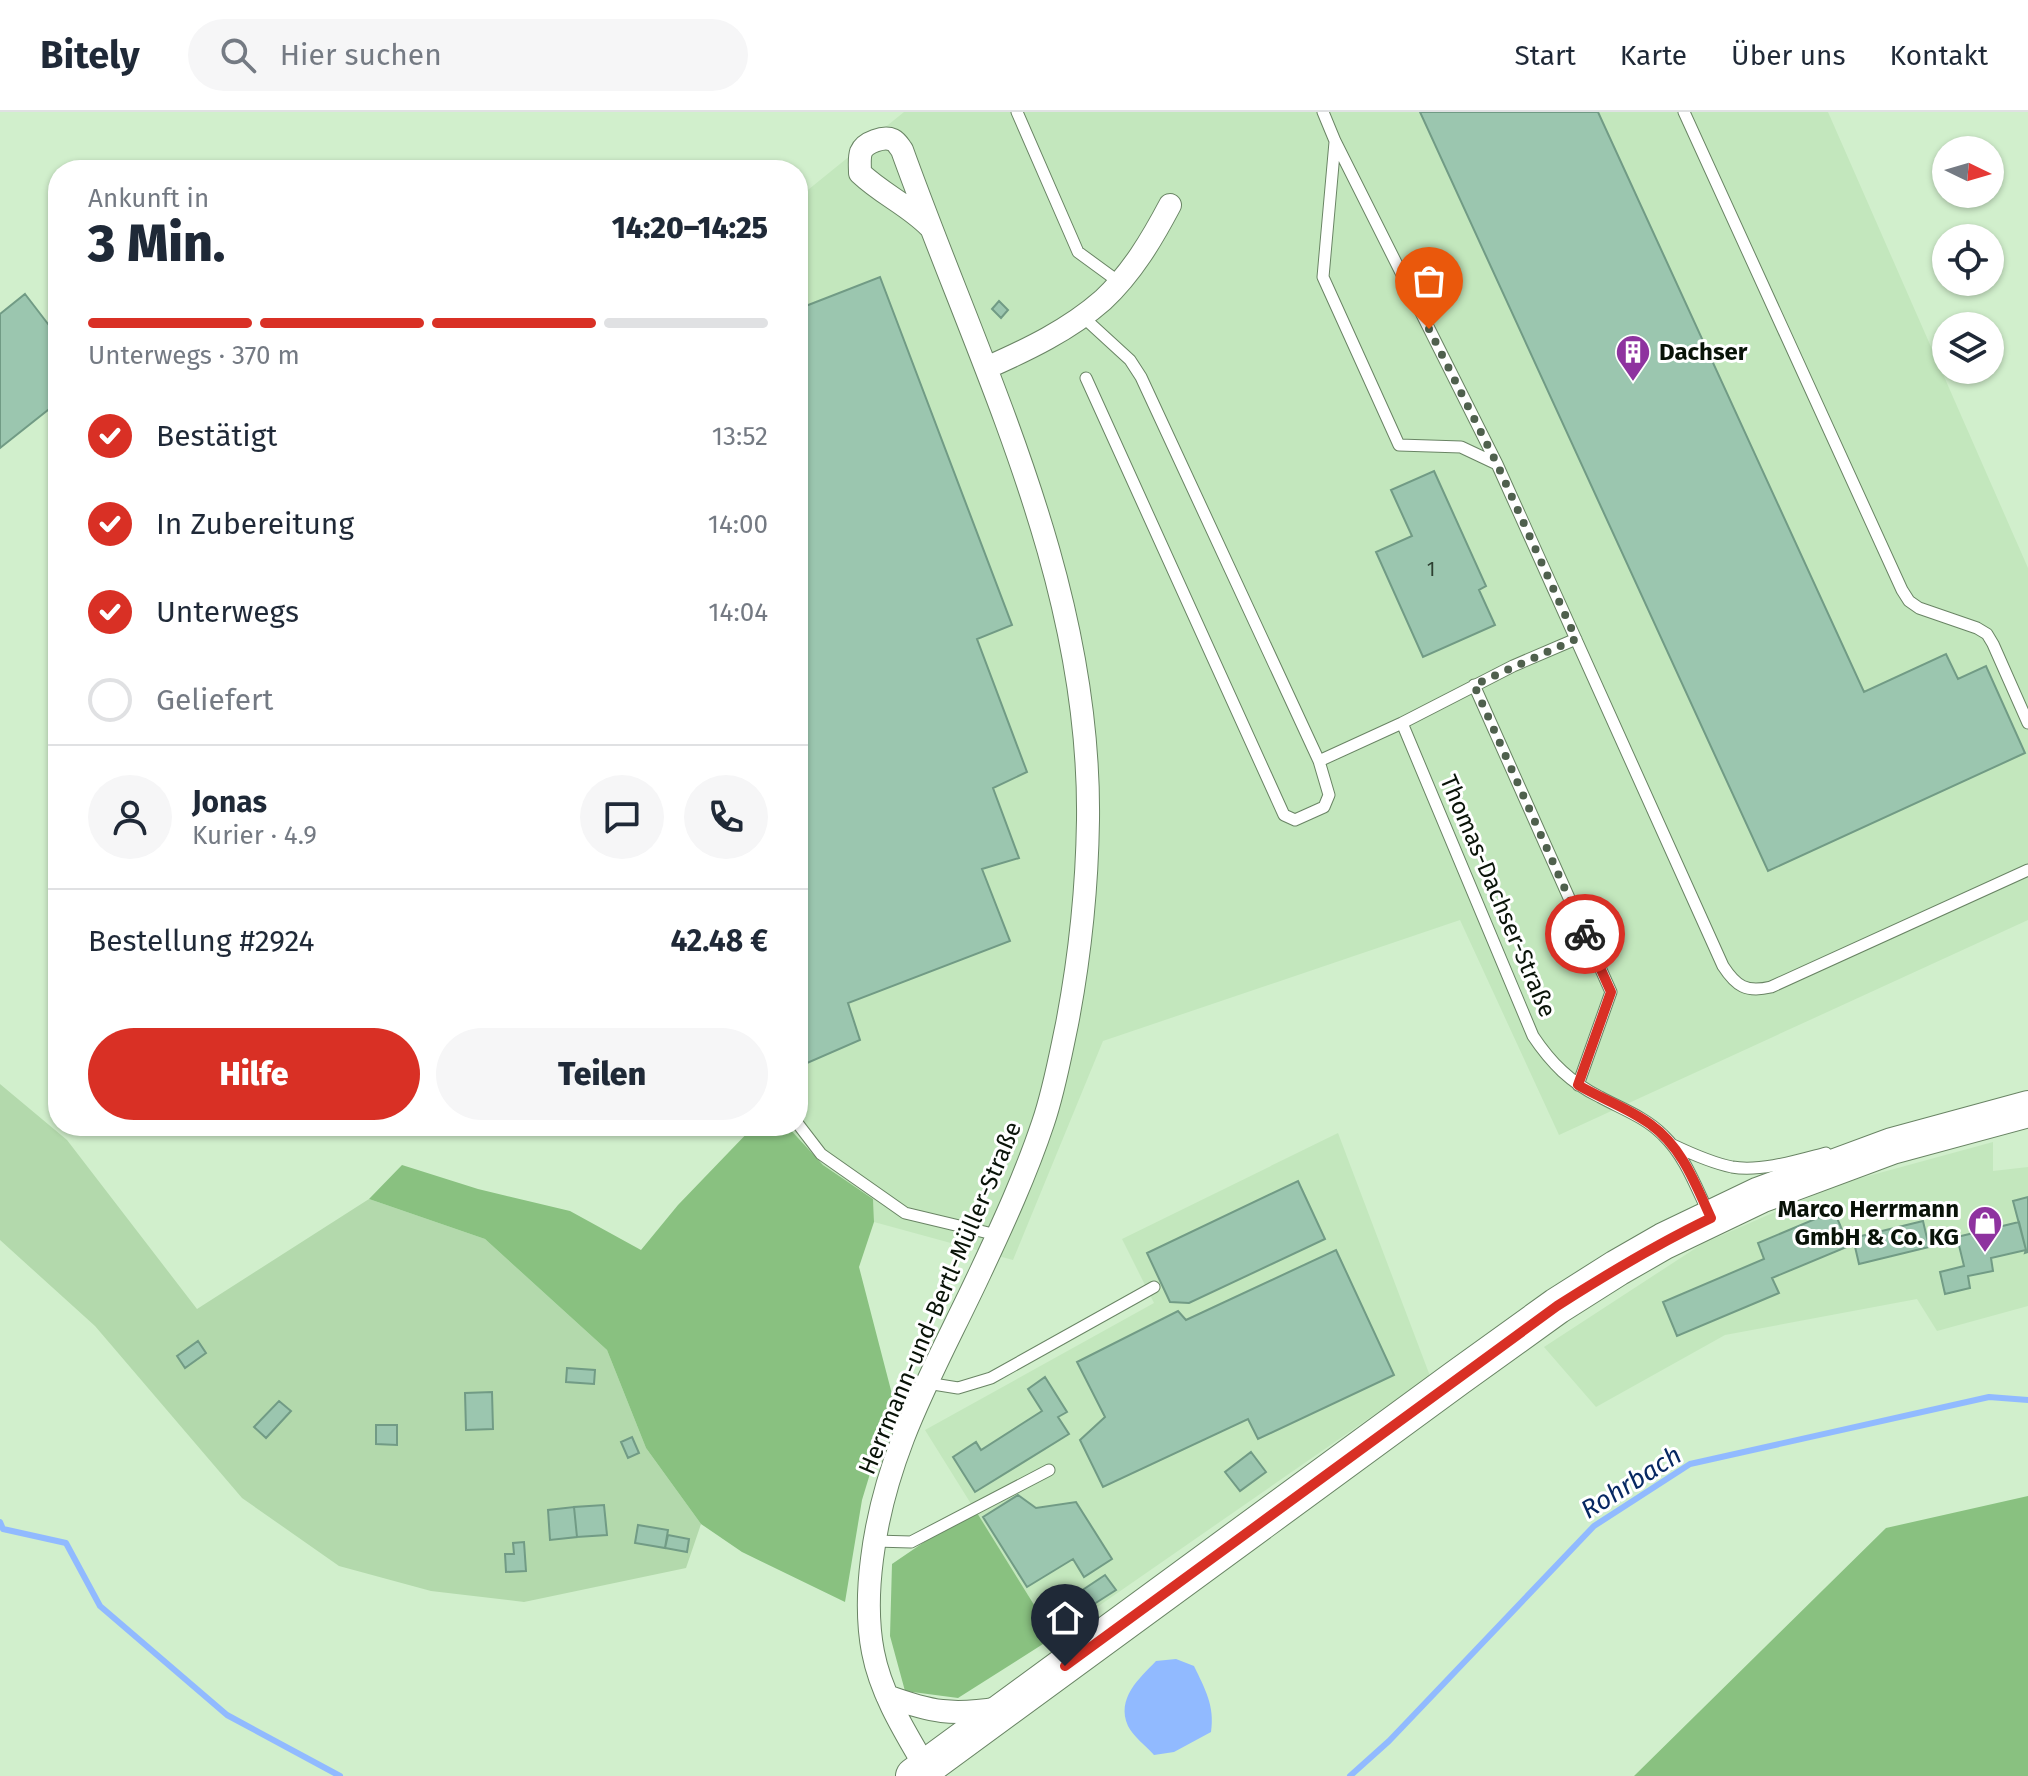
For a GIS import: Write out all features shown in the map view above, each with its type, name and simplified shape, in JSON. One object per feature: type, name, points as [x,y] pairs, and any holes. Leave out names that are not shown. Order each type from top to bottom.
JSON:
[{"type":"main road","points":[[920,1772],[1557,1306],[1628,1261],[1760,1195],[1892,1146],[2028,1109]]},
{"type":"street","points":[[986,368],[1029,349],[1103,300],[1148,245],[1170,205]]},
{"type":"street","name":"Herrmann-und-Bertl-Müller-Straße","points":[[920,1772],[887,1696],[874,1657],[868,1619],[875,1541],[883,1497],[897,1451],[1018,1190],[1044,1121],[1072,998],[1084,911],[1088,817],[1075,657],[1062,598],[1033,495],[929,226]]},
{"type":"street","points":[[887,1696],[922,1709],[945,1712],[1010,1707]]},
{"type":"lane","points":[[1017,112],[1078,252],[1119,282]]},
{"type":"lane","points":[[1323,112],[1497,464],[1723,966],[1735,982],[1750,990],[1771,987],[2028,870]]},
{"type":"lane","points":[[1684,112],[1902,590],[1909,601],[1919,608],[1987,634],[2028,723]]},
{"type":"lane","points":[[1335,141],[1323,277],[1399,445],[1461,447],[1497,464]]},
{"type":"lane","points":[[1082,316],[1130,360],[1141,377],[1319,761],[1329,795],[1324,807],[1295,820],[1284,815],[1086,378]]},
{"type":"lane","points":[[1319,761],[1513,666],[1576,639]]},
{"type":"lane","points":[[1474,685],[1611,992],[1578,1085]]},
{"type":"lane","name":"Thomas-Dachser-Straße","points":[[1402,723],[1533,1036],[1554,1065],[1578,1085],[1648,1122],[1672,1145]]},
{"type":"lane","points":[[807,1136],[821,1154],[905,1213],[997,1235]]},
{"type":"lane","points":[[1672,1145],[1704,1159],[1734,1167],[1788,1162],[1867,1146],[1892,1146]]},
{"type":"lane","points":[[1672,1145],[1711,1218]]},
{"type":"lane","points":[[926,1383],[958,1388],[991,1378],[1154,1287]]},
{"type":"lane","points":[[875,1541],[911,1542],[1049,1470]]},
{"type":"shaded area","points":[[904,112],[1828,112],[1932,349],[1932,384],[1947,384],[2028,568],[2028,920],[1559,1135],[1460,920],[1103,1041],[1013,1260],[874,1222],[873,1199],[823,1165],[796,1136],[808,1136],[808,190]]},
{"type":"shaded area","points":[[0,1084],[48,1124],[48,1136],[62,1136],[67,1140],[197,1309],[369,1199],[485,1239],[607,1350],[646,1448],[701,1524],[686,1568],[524,1602],[431,1591],[339,1566],[242,1498],[95,1326],[0,1240]]},
{"type":"shaded area","points":[[1338,1133],[1430,1376],[1054,1637],[925,1430],[1154,1303],[1122,1239]]},
{"type":"shaded area","points":[[744,1136],[796,1136],[823,1165],[873,1199],[874,1222],[859,1267],[893,1398],[862,1500],[845,1602],[742,1552],[701,1524],[646,1448],[607,1350],[485,1239],[369,1199],[402,1165],[478,1189],[570,1211],[641,1250],[678,1205]]},
{"type":"shaded area","points":[[1993,1142],[1993,1171],[2028,1167],[2028,1306],[1937,1331],[1917,1299],[1725,1335],[1596,1407],[1544,1347],[1702,1244],[1839,1184]]},
{"type":"shaded area","points":[[2028,1496],[2028,1776],[1634,1776],[1886,1528]]},
{"type":"shaded area","points":[[974,1508],[1054,1637],[958,1698],[905,1691],[890,1636],[892,1564]]},
{"type":"water","points":[[1176,1659],[1194,1666],[1198,1674],[1210,1706],[1211,1732],[1174,1752],[1154,1755],[1128,1726],[1125,1716],[1127,1698],[1156,1661]]},
{"type":"building","name":"Dachser","points":[[1420,112],[1598,112],[1864,692],[1946,654],[1958,679],[1986,666],[2025,753],[1768,871]]},
{"type":"building","points":[[880,277],[1012,625],[977,639],[1027,772],[993,788],[1019,858],[982,869],[1010,941],[848,1003],[860,1040],[808,1063],[808,305]]},
{"type":"building","points":[[25,294],[48,324],[48,410],[0,448],[0,314]]},
{"type":"building","points":[[999,301],[1008,310],[1001,318],[992,309]]},
{"type":"building","points":[[1434,471],[1486,586],[1479,590],[1495,625],[1423,657],[1376,552],[1412,536],[1391,490]]},
{"type":"building","points":[[1298,1181],[1325,1239],[1189,1303],[1170,1302],[1147,1253]]},
{"type":"building","points":[[2028,1197],[2028,1252],[2025,1253],[2013,1201]]},
{"type":"building","points":[[1834,1211],[1849,1246],[1772,1278],[1779,1293],[1677,1336],[1663,1302],[1764,1259],[1758,1243]]},
{"type":"building","points":[[1923,1221],[1929,1247],[1859,1264],[1853,1238]]},
{"type":"building","name":"Marco Herrmann GmbH & Co. KG","points":[[2019,1222],[2026,1250],[1991,1258],[1993,1271],[1968,1276],[1970,1288],[1945,1294],[1940,1272],[1964,1266],[1957,1237]]},
{"type":"building","points":[[1336,1250],[1394,1375],[1258,1439],[1248,1419],[1103,1487],[1080,1440],[1105,1417],[1077,1362],[1178,1311],[1186,1320]]},
{"type":"building","points":[[198,1341],[206,1353],[185,1368],[177,1356]]},
{"type":"building","points":[[567,1368],[595,1370],[594,1384],[566,1382]]},
{"type":"building","points":[[1045,1377],[1067,1412],[1058,1417],[1069,1434],[975,1492],[953,1457],[976,1442],[981,1450],[1042,1411],[1028,1389]]},
{"type":"building","points":[[492,1392],[493,1429],[466,1430],[465,1393]]},
{"type":"building","points":[[279,1401],[291,1411],[266,1438],[254,1427]]},
{"type":"building","points":[[376,1425],[397,1425],[397,1445],[376,1444]]},
{"type":"building","points":[[632,1437],[639,1453],[628,1458],[621,1442]]},
{"type":"building","points":[[1251,1452],[1266,1472],[1240,1491],[1225,1472]]},
{"type":"building","points":[[1018,1495],[1036,1508],[1076,1502],[1112,1559],[1084,1577],[1073,1559],[1027,1587],[983,1517]]},
{"type":"building","points":[[604,1505],[607,1535],[577,1537],[574,1507]]},
{"type":"building","points":[[574,1507],[577,1537],[550,1540],[548,1510]]},
{"type":"building","points":[[638,1525],[668,1530],[665,1548],[635,1543]]},
{"type":"building","points":[[668,1535],[689,1539],[687,1552],[665,1548]]},
{"type":"building","points":[[524,1542],[526,1571],[506,1572],[505,1554],[514,1554],[513,1543]]},
{"type":"building","points":[[1105,1575],[1116,1590],[1091,1606],[1081,1591]]},
{"type":"waterway","name":"Rohrbach","points":[[1350,1776],[1389,1741],[1594,1526],[1690,1464],[1989,1397],[2028,1400]]},
{"type":"waterway","points":[[0,1522],[3,1529],[66,1543],[100,1606],[227,1715],[340,1776]]},
{"type":"way so far","points":[[1429,329],[1497,464],[1576,639],[1474,685],[1585,934]]},
{"type":"place","name":"Dachser","points":[[1633,383]]},
{"type":"place","name":"Marco Herrmann GmbH & Co. KG","points":[[1985,1254]]},
{"type":"route","points":[[1065,1666],[1557,1306],[1664,1241],[1711,1218],[1679,1153],[1662,1134],[1628,1110],[1578,1085],[1611,992],[1585,934]]}]
